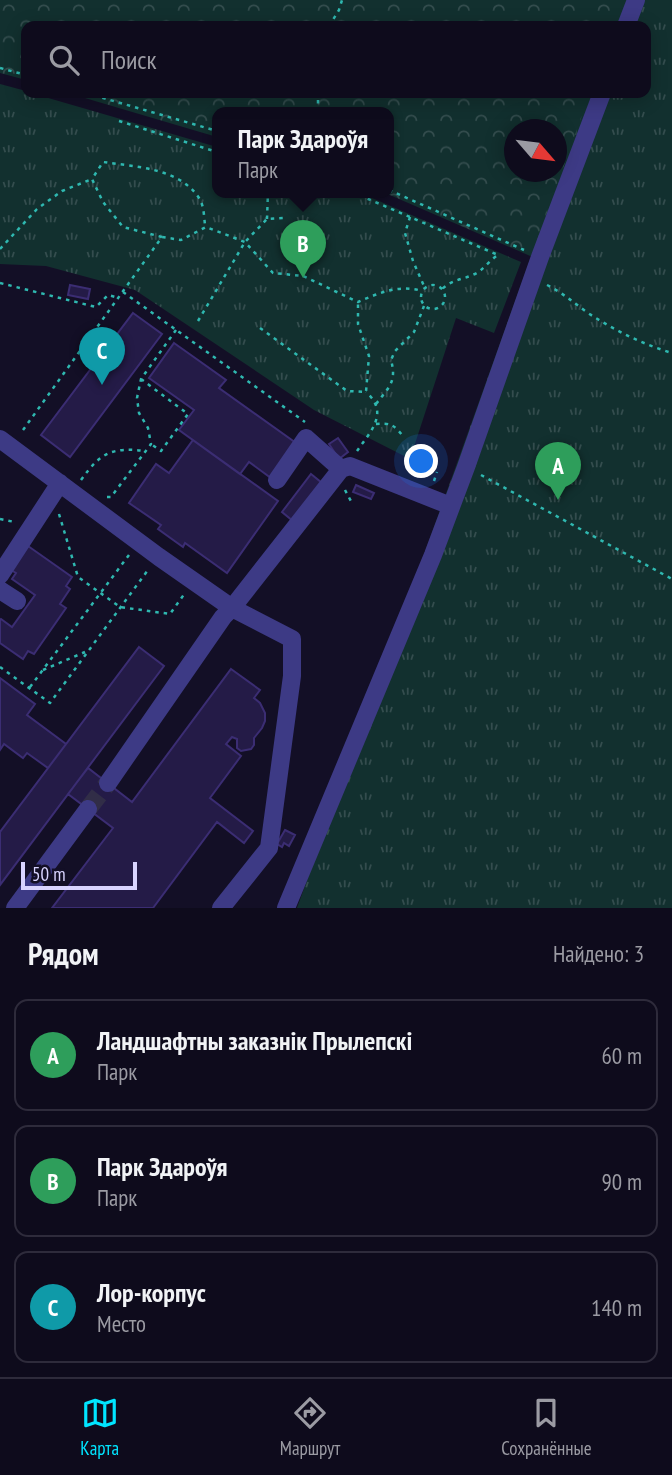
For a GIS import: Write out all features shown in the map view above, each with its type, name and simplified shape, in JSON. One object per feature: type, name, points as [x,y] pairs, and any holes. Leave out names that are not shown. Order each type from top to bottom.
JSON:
[{"type":"street","points":[[628,21],[636,0]]},
{"type":"street","points":[[286,908],[437,544],[599,98]]},
{"type":"street","points":[[277,480],[306,438],[341,469]]},
{"type":"street","points":[[0,439],[62,490],[232,608],[292,639],[292,677],[269,848],[221,908]]},
{"type":"street","points":[[108,783],[223,617],[341,469],[350,466],[451,506]]},
{"type":"street","points":[[0,575],[62,490]]},
{"type":"street","points":[[0,590],[17,601]]},
{"type":"street","points":[[15,908],[88,809]]},
{"type":"path","points":[[332,21],[342,0]]},
{"type":"path","points":[[0,68],[21,74]]},
{"type":"path","points":[[103,98],[212,130]]},
{"type":"path","points":[[119,121],[212,150]]},
{"type":"path","points":[[0,249],[37,209],[62,191],[92,179],[103,162],[149,169],[183,181],[201,200],[205,227]]},
{"type":"path","points":[[92,179],[103,202],[123,227],[181,240],[205,227],[245,242],[273,273],[303,276],[358,302],[385,290],[424,289],[432,285],[442,289],[445,297],[443,305],[431,309],[424,306]]},
{"type":"path","points":[[394,192],[540,257]]},
{"type":"path","points":[[198,321],[245,242],[267,219],[268,198]]},
{"type":"path","points":[[366,198],[498,255],[478,273],[450,282],[442,289]]},
{"type":"path","points":[[376,404],[389,387],[394,373],[391,360],[395,351],[414,332],[424,306],[421,298],[424,289],[405,233],[410,217]]},
{"type":"path","points":[[267,219],[283,218]]},
{"type":"path","points":[[23,430],[162,237]]},
{"type":"path","points":[[0,283],[96,307],[108,295],[119,298]]},
{"type":"path","points":[[530,283],[554,288],[609,327],[672,353]]},
{"type":"path","points":[[123,292],[305,422]]},
{"type":"path","points":[[358,302],[358,324],[369,356],[366,391]]},
{"type":"path","points":[[260,328],[347,391],[366,391],[371,396],[378,408],[376,424],[359,447]]},
{"type":"path","points":[[141,379],[188,414],[161,451],[152,444],[148,428],[139,413],[137,398],[141,379],[176,330]]},
{"type":"path","points":[[376,424],[388,423],[396,427],[403,436]]},
{"type":"path","points":[[111,497],[152,444]]},
{"type":"path","points":[[146,452],[128,449],[104,454],[62,490],[78,577],[120,607],[170,614],[186,591]]},
{"type":"path","points":[[466,467],[672,579]]},
{"type":"path","points":[[29,688],[139,541]]},
{"type":"path","points":[[0,667],[50,703],[159,557]]},
{"type":"path","points":[[42,671],[88,651]]},
{"type":"green space","points":[[0,0],[672,0],[672,908],[551,265],[394,197],[394,107],[212,107],[212,136],[85,98],[651,98],[651,21],[21,21],[21,79],[0,73]]},
{"type":"green space","points":[[623,0],[672,0],[672,908],[297,908],[558,182],[567,182],[567,157],[588,98],[651,98],[651,21],[616,21]]},
{"type":"green space","points":[[0,84],[21,90],[21,98],[48,98],[212,146],[212,198],[372,198],[521,262],[494,333],[456,318],[410,459],[314,410],[135,290],[46,266],[0,264]]},
{"type":"building","points":[[70,285],[90,289],[88,299],[68,295]]},
{"type":"building","points":[[133,313],[162,334],[70,457],[41,435]]},
{"type":"building","points":[[174,343],[226,380],[219,388],[296,443],[271,478],[249,462],[240,474],[179,430],[194,410],[149,378]]},
{"type":"building","points":[[338,438],[348,452],[339,459],[329,444]]},
{"type":"building","points":[[193,440],[278,501],[227,573],[185,543],[183,547],[158,529],[161,525],[129,503],[156,464],[169,473]]},
{"type":"building","points":[[311,474],[322,483],[293,521],[282,512]]},
{"type":"building","points":[[356,485],[374,493],[371,499],[353,492]]},
{"type":"building","points":[[28,546],[72,577],[66,586],[70,589],[60,604],[66,608],[34,654],[28,651],[23,659],[0,643],[0,620],[12,627],[35,595],[12,579],[16,573],[11,570]]},
{"type":"building","points":[[139,647],[164,666],[0,885],[0,832]]},
{"type":"building","points":[[231,669],[260,690],[254,698],[265,713],[265,721],[254,738],[251,749],[241,751],[237,748],[237,739],[232,737],[226,744],[241,756],[210,798],[253,831],[244,843],[217,822],[153,908],[52,908],[113,828],[68,794],[88,768],[132,802]]},
{"type":"building","points":[[0,678],[35,704],[27,715],[66,744],[48,768],[27,753],[23,758],[4,744],[0,750]]},
{"type":"building","points":[[285,830],[295,835],[289,846],[284,843],[282,847],[277,844]]},
{"type":"tunnel","points":[[88,809],[108,783]]},
{"type":"place","name":"Парк Здароўя","points":[[303,278]]},
{"type":"place","name":"Лор-корпус","points":[[102,385]]},
{"type":"place","name":"Ландшафтны заказнік Прылепскі","points":[[558,500]]}]
